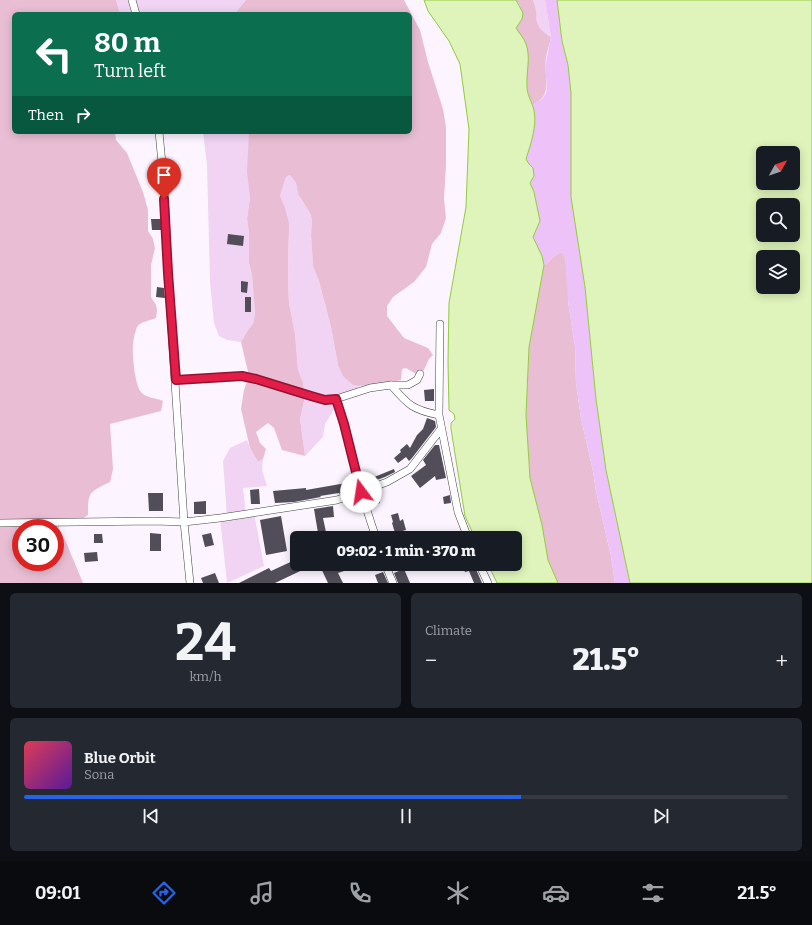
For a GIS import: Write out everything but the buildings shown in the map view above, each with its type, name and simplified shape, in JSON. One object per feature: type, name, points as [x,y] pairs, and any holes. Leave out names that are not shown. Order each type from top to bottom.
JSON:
[{"type":"street","points":[[132,0],[135,12]]},
{"type":"street","points":[[158,134],[164,184],[168,273],[184,522],[190,583]]},
{"type":"street","points":[[440,324],[439,415],[458,512],[465,531]]},
{"type":"street","points":[[176,380],[242,376],[325,400],[336,399],[370,388],[391,385],[408,385],[417,380],[420,374]]},
{"type":"street","points":[[391,385],[403,399],[416,409],[439,415]]},
{"type":"street","points":[[336,399],[344,424],[361,492],[374,531]]},
{"type":"street","points":[[0,523],[184,522],[337,500],[387,482],[410,469],[441,429]]},
{"type":"street","points":[[388,571],[393,583]]},
{"type":"street","points":[[482,571],[488,583]]},
{"type":"shaded area","points":[[0,0],[116,0],[119,12],[12,12],[12,134],[115,134],[116,140],[127,153],[143,192],[148,210],[148,231],[153,239],[155,248],[151,265],[151,297],[156,305],[156,318],[143,322],[137,327],[134,336],[133,356],[134,370],[139,389],[148,397],[163,401],[161,411],[110,424],[113,469],[110,482],[98,488],[89,497],[88,515],[82,519],[12,519],[12,571],[64,571],[64,538],[83,583],[0,583]]},
{"type":"shaded area","points":[[116,0],[246,0],[236,12],[119,12]]},
{"type":"shaded area","points":[[246,0],[404,0],[410,12],[236,12]]},
{"type":"shaded area","points":[[424,0],[516,0],[523,13],[522,19],[516,28],[526,44],[528,60],[527,90],[535,116],[533,135],[526,159],[533,168],[534,176],[530,183],[534,192],[540,221],[533,237],[542,256],[544,265],[529,347],[526,415],[530,478],[542,525],[548,560],[558,583],[497,583],[491,571],[522,571],[522,531],[472,531],[465,516],[451,429],[451,423],[455,419],[454,414],[449,410],[448,362],[449,303],[466,207],[469,129],[460,64],[449,41],[428,11]]},
{"type":"shaded area","points":[[516,0],[533,0],[538,24],[544,32],[551,37],[545,65],[546,91],[539,101],[532,105],[528,97],[527,87],[527,48],[516,28],[522,19],[520,6]]},
{"type":"shaded area","points":[[533,0],[545,0],[551,37],[544,33],[537,25]]},
{"type":"shaded area","points":[[557,0],[812,0],[812,583],[630,583],[606,470],[596,399],[585,287],[571,197],[571,93],[568,65],[562,41]]},
{"type":"shaded area","points":[[412,15],[420,30],[428,62],[443,109],[446,127],[444,199],[446,218],[441,233],[432,244],[426,267],[414,282],[393,297],[387,306],[387,316],[404,338],[428,348],[433,355],[429,359],[423,372],[416,374],[406,368],[402,369],[401,380],[377,385],[358,386],[353,385],[343,376],[338,365],[331,327],[319,281],[313,266],[311,235],[312,220],[310,213],[298,194],[296,183],[290,175],[286,177],[280,196],[289,223],[289,303],[295,334],[298,370],[303,382],[305,397],[300,419],[305,456],[282,450],[274,428],[268,423],[256,432],[260,443],[266,449],[263,459],[258,462],[250,448],[241,409],[244,390],[249,376],[241,342],[253,324],[255,314],[252,275],[249,263],[249,233],[247,219],[250,197],[247,172],[249,134],[412,134]]},
{"type":"shaded area","points":[[203,134],[249,134],[250,197],[247,219],[249,233],[249,263],[252,275],[255,314],[253,324],[241,342],[227,340],[219,336],[214,323],[210,282],[207,165]]},
{"type":"shaded area","points":[[290,175],[296,183],[298,194],[310,213],[312,220],[311,235],[313,266],[319,281],[331,327],[338,365],[353,385],[358,386],[360,389],[340,394],[336,406],[325,424],[323,437],[305,456],[300,419],[305,397],[303,382],[298,370],[295,334],[289,303],[289,241],[280,196],[286,177]]},
{"type":"shaded area","points":[[562,252],[565,257],[568,282],[568,301],[575,346],[576,383],[581,418],[611,556],[615,583],[558,583],[548,560],[542,525],[530,478],[526,415],[529,347],[544,265],[557,254]]},
{"type":"shaded area","points":[[247,440],[258,462],[263,459],[262,470],[267,486],[243,488],[246,514],[254,513],[264,566],[227,583],[220,518],[227,517],[223,461],[230,448]]},
{"type":"sand","points":[[545,0],[557,0],[562,41],[568,65],[571,93],[571,173],[585,287],[596,399],[606,470],[630,583],[615,583],[611,556],[581,418],[576,383],[575,346],[568,301],[565,257],[562,252],[559,253],[544,265],[542,256],[533,237],[540,221],[534,192],[530,183],[534,176],[526,159],[532,139],[534,125],[534,112],[532,105],[542,99],[546,93],[547,86],[545,67],[551,37]]},
{"type":"route","points":[[164,199],[176,380],[242,376],[251,377],[325,400],[336,399],[344,424],[361,492]]}]
